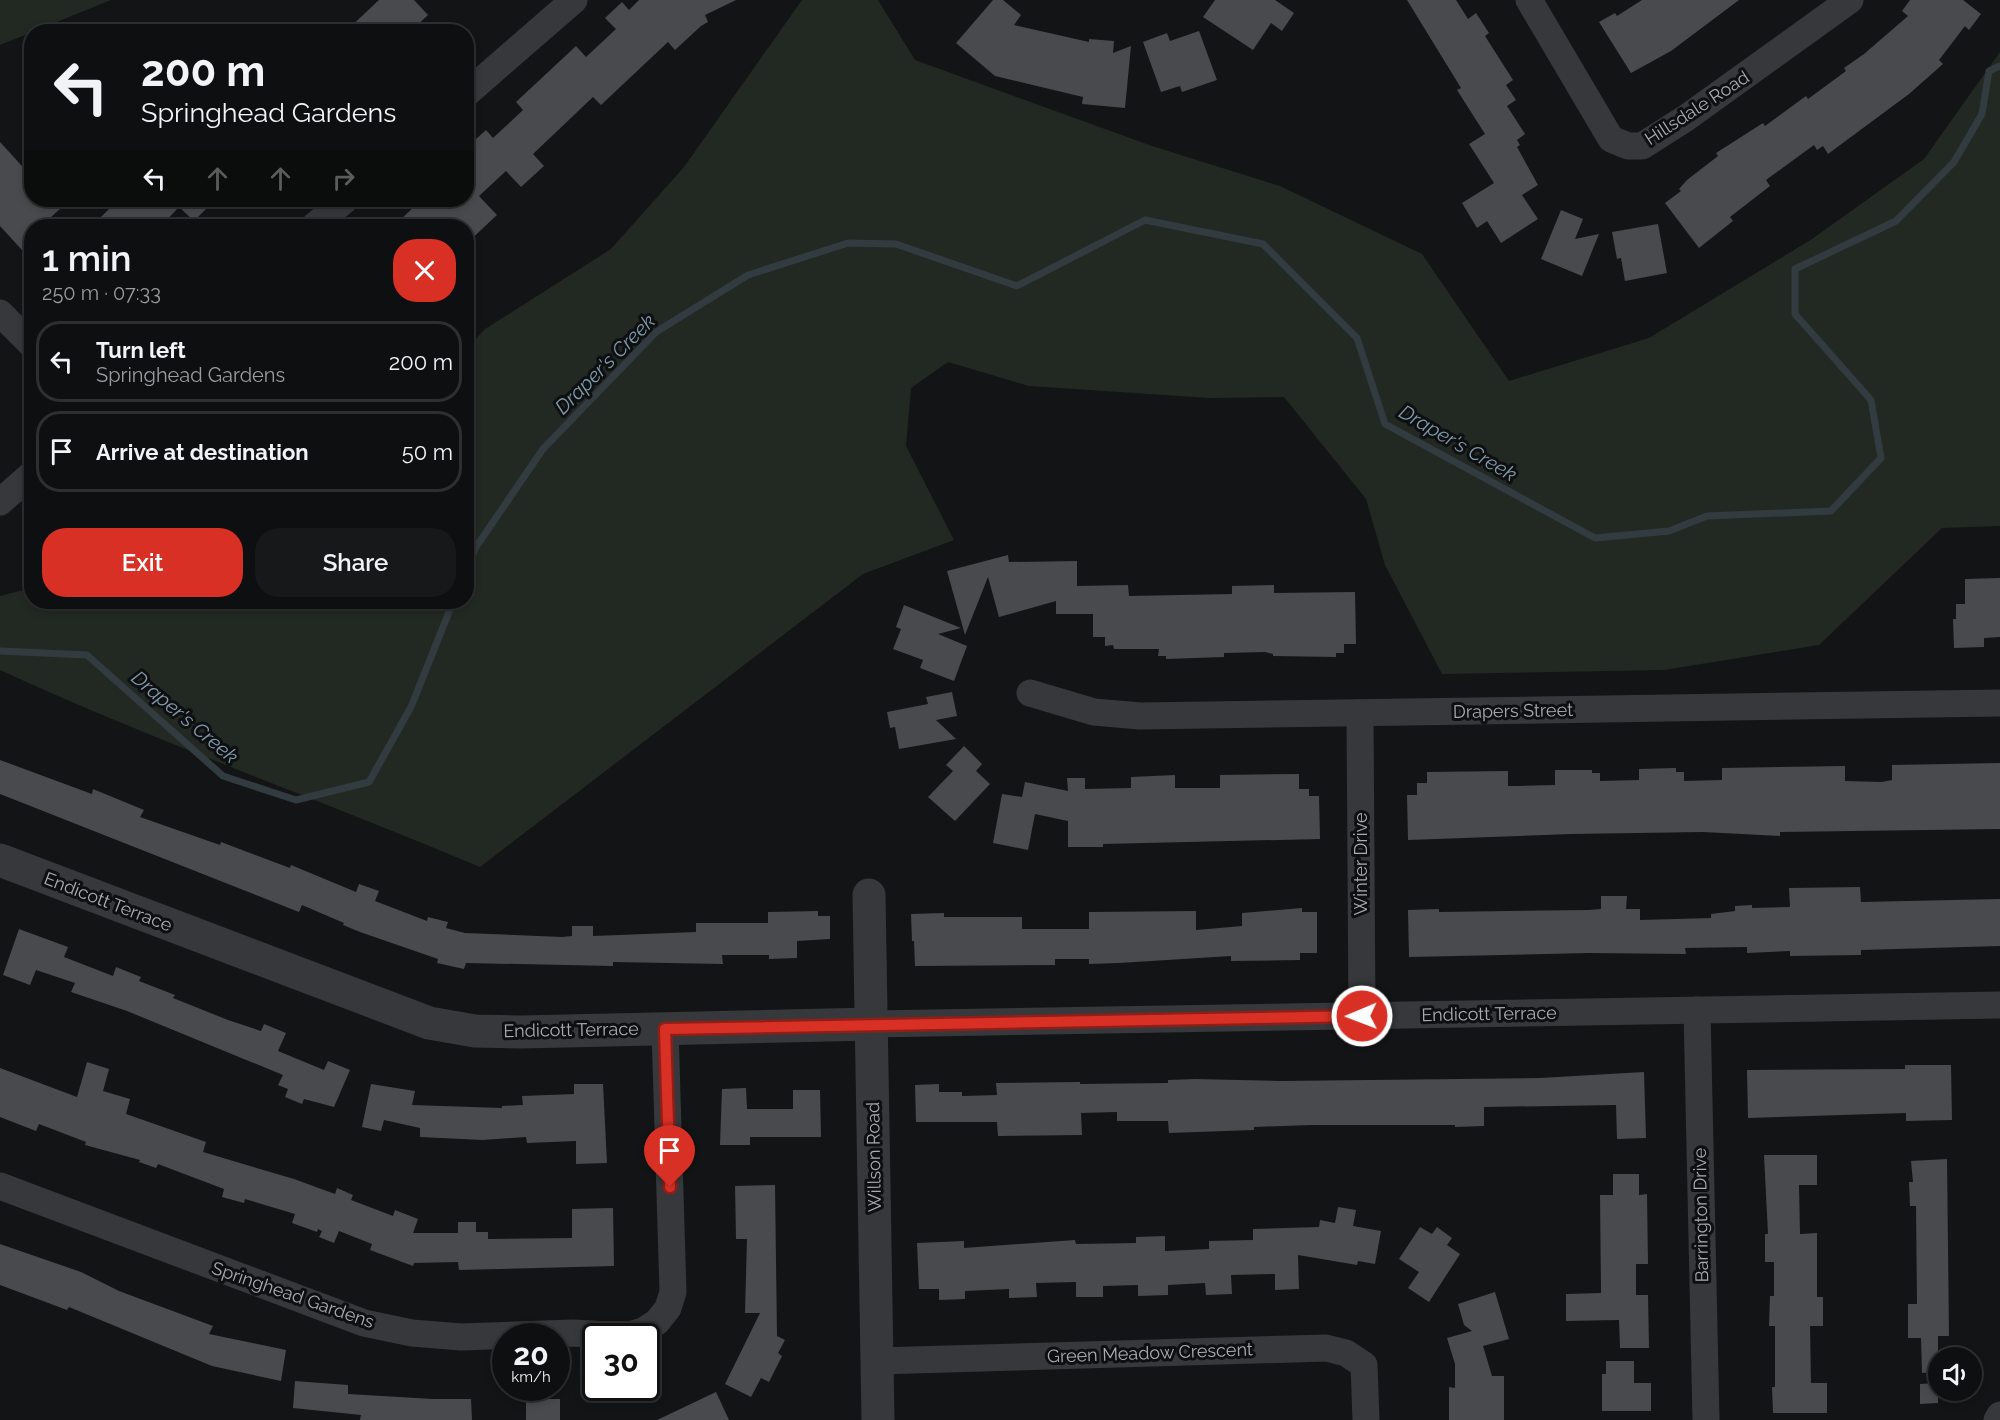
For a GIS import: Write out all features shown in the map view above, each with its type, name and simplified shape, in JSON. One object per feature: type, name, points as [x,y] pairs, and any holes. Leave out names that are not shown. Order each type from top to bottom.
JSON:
[{"type":"street","points":[[474,87],[574,0]]},
{"type":"street","name":"Hillsdale Road","points":[[1529,0],[1611,139],[1628,146],[1642,146],[1686,118],[1850,0]]},
{"type":"street","points":[[322,219],[337,207]]},
{"type":"street","points":[[0,313],[24,337]]},
{"type":"street","points":[[0,502],[24,481]]},
{"type":"street","name":"Drapers Street","points":[[1030,693],[1094,712],[1140,716],[2000,702]]},
{"type":"street","name":"Winter Drive","points":[[1360,713],[1362,1016]]},
{"type":"street","name":"Endicott Terrace","points":[[0,860],[429,1023],[475,1031],[2000,1005]]},
{"type":"street","name":"Willson Road","points":[[869,895],[878,1420]]},
{"type":"street","name":"Barrington Drive","points":[[1697,1010],[1706,1420]]},
{"type":"street","name":"Springhead Gardens","points":[[0,1186],[364,1323],[412,1333],[461,1337],[573,1332],[634,1335],[650,1327],[663,1315],[674,1292],[665,1029]]},
{"type":"street","name":"Green Meadow Crescent","points":[[877,1361],[1326,1348],[1346,1353],[1364,1365],[1366,1420]]},
{"type":"street","points":[[1997,1420],[2000,1415]]},
{"type":"shaded area","points":[[0,0],[111,0],[52,24],[24,24],[24,35],[0,45]]},
{"type":"shaded area","points":[[802,0],[878,0],[915,60],[1152,146],[1280,186],[1422,254],[1509,381],[1649,338],[1812,239],[1924,159],[2000,52],[2000,526],[1942,528],[1819,645],[1664,670],[1442,674],[1385,565],[1366,499],[1284,397],[1209,398],[1029,386],[948,362],[911,388],[906,446],[954,540],[863,574],[480,867],[119,722],[0,670],[0,596],[24,590],[24,609],[474,609],[474,341],[485,329],[611,249],[684,167]]},
{"type":"building","points":[[379,0],[414,0],[428,15],[418,24],[354,24]]},
{"type":"building","points":[[639,0],[736,0],[705,15],[708,22],[675,50],[668,42],[601,105],[593,97],[533,154],[544,166],[521,187],[506,171],[479,196],[497,215],[474,237],[474,219],[401,219],[414,207],[474,207],[474,141],[486,130],[493,138],[523,110],[516,102],[576,46],[586,57],[616,29],[605,18],[622,2],[629,10]]},
{"type":"building","points":[[993,0],[1003,0],[1021,15],[1014,25],[1089,42],[1089,39],[1114,41],[1113,53],[1131,46],[1125,108],[1082,104],[1083,97],[995,76],[956,43]]},
{"type":"building","points":[[1215,0],[1275,0],[1294,13],[1282,31],[1271,23],[1253,50],[1203,17]]},
{"type":"building","points":[[1407,0],[1456,0],[1468,19],[1476,13],[1489,33],[1485,36],[1513,80],[1506,85],[1516,100],[1507,106],[1525,134],[1517,140],[1520,145],[1517,147],[1538,185],[1522,195],[1538,219],[1501,243],[1487,221],[1477,228],[1462,203],[1494,183],[1469,144],[1485,134],[1457,90],[1461,88]]},
{"type":"building","points":[[1642,0],[1739,0],[1671,51],[1631,73],[1599,22],[1615,13],[1617,16]]},
{"type":"building","points":[[1910,0],[1963,0],[1981,14],[1969,30],[1965,26],[1939,60],[1943,64],[1909,94],[1828,154],[1823,146],[1817,150],[1814,145],[1766,180],[1770,186],[1730,217],[1733,221],[1699,248],[1665,203],[1681,191],[1679,189],[1687,180],[1718,156],[1716,153],[1763,123],[1765,126],[1806,96],[1808,99],[1846,71],[1844,68],[1908,16],[1902,11]]},
{"type":"building","points":[[1199,31],[1217,80],[1182,92],[1180,86],[1161,92],[1143,42],[1167,33],[1170,41]]},
{"type":"building","points":[[0,142],[24,168],[24,207],[62,207],[49,219],[24,219],[24,248],[22,250],[0,226]]},
{"type":"building","points":[[111,207],[179,207],[168,219],[99,219]]},
{"type":"building","points":[[179,207],[208,207],[196,219],[192,219]]},
{"type":"building","points":[[1561,210],[1583,219],[1575,239],[1599,234],[1582,276],[1541,259]]},
{"type":"building","points":[[1658,224],[1667,273],[1625,281],[1621,258],[1617,259],[1612,232]]},
{"type":"building","points":[[1008,555],[1009,562],[1077,561],[1077,586],[1128,585],[1129,596],[1232,594],[1232,586],[1274,585],[1274,593],[1355,592],[1356,644],[1344,644],[1344,653],[1336,653],[1336,657],[1273,656],[1265,652],[1224,653],[1224,657],[1166,659],[1166,656],[1158,656],[1159,649],[1114,649],[1113,645],[1105,646],[1105,637],[1093,637],[1093,614],[1056,614],[1056,601],[999,617],[988,577],[965,635],[947,571]]},
{"type":"building","points":[[2000,578],[2000,637],[1984,638],[1984,647],[1954,648],[1953,619],[1956,619],[1956,604],[1965,604],[1965,579]]},
{"type":"building","points":[[904,605],[961,628],[938,634],[967,646],[954,681],[920,668],[923,660],[893,649],[901,629],[896,627]]},
{"type":"building","points":[[952,692],[957,716],[936,720],[956,739],[899,749],[895,727],[890,728],[887,712],[928,704],[926,697]]},
{"type":"building","points":[[964,746],[982,764],[976,771],[990,784],[955,821],[928,797],[953,771],[946,765]]},
{"type":"building","points":[[0,760],[92,794],[93,789],[144,810],[140,817],[220,845],[221,842],[290,868],[291,865],[356,892],[359,884],[379,891],[375,901],[427,921],[428,917],[448,922],[446,928],[465,933],[562,937],[572,936],[572,926],[593,926],[593,936],[696,932],[696,923],[768,923],[768,912],[818,911],[818,916],[830,916],[830,939],[797,941],[797,958],[769,959],[769,955],[722,955],[723,964],[613,962],[613,966],[466,963],[464,969],[437,963],[438,959],[360,932],[302,905],[299,912],[0,794]]},
{"type":"building","points":[[2000,763],[2000,829],[1780,832],[1780,836],[1703,832],[1571,834],[1408,840],[1407,795],[1417,795],[1417,783],[1427,783],[1427,772],[1508,771],[1508,786],[1518,786],[1555,785],[1555,770],[1592,770],[1592,773],[1600,773],[1600,781],[1639,780],[1639,769],[1676,768],[1676,772],[1684,772],[1684,781],[1722,780],[1722,768],[1845,766],[1845,781],[1882,782],[1892,780],[1892,765]]},
{"type":"building","points":[[1299,774],[1299,789],[1309,789],[1309,796],[1319,796],[1320,839],[1103,844],[1103,847],[1068,847],[1068,821],[1035,814],[1028,850],[993,843],[1002,794],[1022,797],[1025,782],[1068,791],[1067,778],[1085,778],[1085,789],[1131,788],[1131,777],[1175,775],[1175,788],[1220,788],[1220,775]]},
{"type":"building","points":[[1860,887],[1861,902],[2000,899],[2000,946],[1861,950],[1861,955],[1790,956],[1790,951],[1747,953],[1747,947],[1685,948],[1686,954],[1589,953],[1409,957],[1408,910],[1439,909],[1439,912],[1588,910],[1601,909],[1601,896],[1627,896],[1626,909],[1640,909],[1640,920],[1711,918],[1711,914],[1735,911],[1735,906],[1790,907],[1789,888]]},
{"type":"building","points":[[1302,908],[1302,912],[1317,912],[1317,953],[1300,953],[1300,960],[1231,961],[1231,956],[1089,964],[1089,959],[1055,959],[1055,965],[915,966],[914,941],[912,941],[911,914],[944,913],[944,917],[1022,917],[1022,929],[1089,929],[1089,912],[1196,911],[1196,930],[1242,926],[1242,913]]},
{"type":"building","points":[[19,929],[68,947],[64,957],[113,976],[116,967],[141,977],[139,981],[175,995],[173,998],[228,1020],[261,1031],[264,1024],[286,1033],[278,1051],[324,1070],[328,1061],[350,1070],[334,1107],[304,1099],[302,1104],[285,1097],[288,1089],[278,1085],[283,1075],[127,1011],[71,992],[75,983],[36,970],[30,985],[3,975]]},
{"type":"building","points":[[87,1062],[109,1069],[103,1091],[130,1099],[126,1114],[206,1142],[203,1152],[294,1179],[335,1194],[337,1188],[353,1195],[351,1200],[393,1216],[395,1210],[418,1219],[413,1233],[458,1233],[458,1222],[476,1222],[476,1232],[488,1232],[488,1239],[572,1238],[572,1209],[613,1208],[614,1266],[459,1270],[458,1262],[414,1263],[413,1266],[370,1250],[372,1244],[339,1231],[334,1243],[319,1237],[322,1231],[318,1229],[317,1232],[292,1223],[295,1214],[245,1199],[244,1203],[222,1197],[224,1189],[158,1164],[156,1168],[139,1162],[140,1160],[85,1145],[86,1142],[39,1124],[36,1131],[0,1117],[0,1068],[77,1097]]},
{"type":"building","points":[[1905,1065],[1951,1065],[1952,1120],[1906,1121],[1906,1113],[1748,1118],[1747,1070],[1905,1069]]},
{"type":"building","points":[[1644,1072],[1646,1138],[1617,1139],[1616,1105],[1484,1107],[1484,1126],[1455,1127],[1455,1125],[1310,1125],[1254,1127],[1254,1130],[1169,1133],[1168,1121],[1117,1121],[1117,1112],[1081,1113],[1082,1135],[998,1136],[997,1122],[916,1122],[915,1085],[939,1084],[939,1092],[962,1092],[962,1096],[997,1095],[996,1083],[1168,1083],[1168,1080],[1195,1079],[1281,1081],[1540,1078]]},
{"type":"building","points":[[371,1084],[415,1091],[412,1105],[502,1108],[502,1106],[523,1105],[522,1096],[574,1094],[574,1084],[603,1084],[607,1163],[576,1164],[576,1141],[527,1143],[526,1137],[483,1140],[420,1137],[420,1128],[384,1120],[381,1131],[362,1127]]},
{"type":"building","points":[[746,1088],[747,1109],[793,1109],[793,1090],[820,1090],[821,1137],[750,1137],[750,1145],[720,1145],[722,1089]]},
{"type":"building","points":[[1764,1155],[1817,1155],[1817,1185],[1799,1185],[1800,1234],[1817,1233],[1817,1297],[1823,1297],[1823,1326],[1810,1326],[1811,1383],[1827,1383],[1827,1413],[1773,1413],[1775,1326],[1769,1326],[1770,1296],[1774,1296],[1774,1262],[1765,1262],[1765,1234],[1768,1234]]},
{"type":"building","points":[[1947,1159],[1949,1336],[1938,1336],[1938,1347],[1928,1347],[1928,1373],[1922,1373],[1921,1338],[1908,1338],[1908,1304],[1917,1304],[1916,1206],[1910,1206],[1909,1182],[1913,1182],[1911,1161]]},
{"type":"building","points":[[1613,1174],[1639,1174],[1639,1195],[1647,1194],[1648,1264],[1636,1264],[1636,1295],[1648,1295],[1649,1348],[1620,1348],[1619,1320],[1566,1321],[1566,1294],[1601,1293],[1600,1195],[1613,1195]]},
{"type":"building","points":[[775,1185],[777,1336],[785,1340],[778,1353],[782,1356],[769,1382],[761,1378],[751,1397],[725,1384],[760,1313],[745,1313],[747,1239],[736,1239],[735,1186]]},
{"type":"building","points":[[1338,1207],[1356,1210],[1353,1226],[1381,1231],[1375,1264],[1358,1261],[1357,1265],[1298,1255],[1299,1289],[1275,1290],[1275,1274],[1231,1275],[1232,1294],[1206,1295],[1205,1283],[1168,1285],[1168,1295],[1138,1296],[1138,1285],[1103,1286],[1103,1297],[1076,1297],[1076,1282],[1036,1283],[1037,1297],[1009,1298],[1009,1289],[965,1291],[965,1299],[939,1300],[939,1289],[919,1289],[917,1243],[964,1241],[964,1248],[1075,1240],[1076,1244],[1136,1243],[1136,1237],[1165,1236],[1165,1251],[1209,1249],[1209,1241],[1253,1240],[1253,1229],[1319,1227],[1320,1220],[1335,1223]]},
{"type":"building","points":[[1420,1227],[1432,1234],[1437,1227],[1452,1238],[1447,1245],[1460,1254],[1429,1302],[1408,1288],[1419,1272],[1399,1259]]},
{"type":"building","points":[[0,1244],[81,1272],[119,1291],[213,1326],[209,1334],[286,1350],[281,1381],[212,1366],[69,1307],[67,1310],[0,1285]]},
{"type":"building","points":[[1495,1292],[1509,1339],[1483,1346],[1492,1376],[1504,1376],[1504,1420],[1449,1420],[1449,1387],[1455,1388],[1455,1364],[1447,1338],[1472,1331],[1464,1325],[1458,1304]]},
{"type":"building","points":[[1606,1361],[1634,1361],[1634,1383],[1651,1383],[1651,1411],[1602,1411],[1602,1374],[1606,1374]]},
{"type":"building","points":[[295,1381],[348,1385],[348,1394],[471,1399],[472,1420],[360,1420],[361,1415],[293,1408]]},
{"type":"building","points":[[1920,1384],[1928,1384],[1928,1401],[1938,1401],[1938,1403],[1920,1404]]},
{"type":"building","points":[[716,1392],[729,1420],[657,1420]]},
{"type":"building","points":[[526,1401],[560,1401],[560,1420],[526,1420]]},
{"type":"waterway","name":"Draper's Creek","points":[[474,551],[543,449],[656,332],[748,275],[848,243],[896,244],[1017,286],[1145,220],[1263,244],[1357,338],[1385,424],[1595,538],[1669,531],[1707,516],[1831,511],[1881,458],[1871,400],[1795,314],[1795,269],[1896,221],[1954,162],[1982,114],[1989,71],[2000,66]]},
{"type":"waterway","name":"Draper's Creek","points":[[0,651],[87,655],[223,776],[296,800],[369,782],[411,707],[450,609]]},
{"type":"route","points":[[670,1187],[665,1029],[1362,1016]]}]
